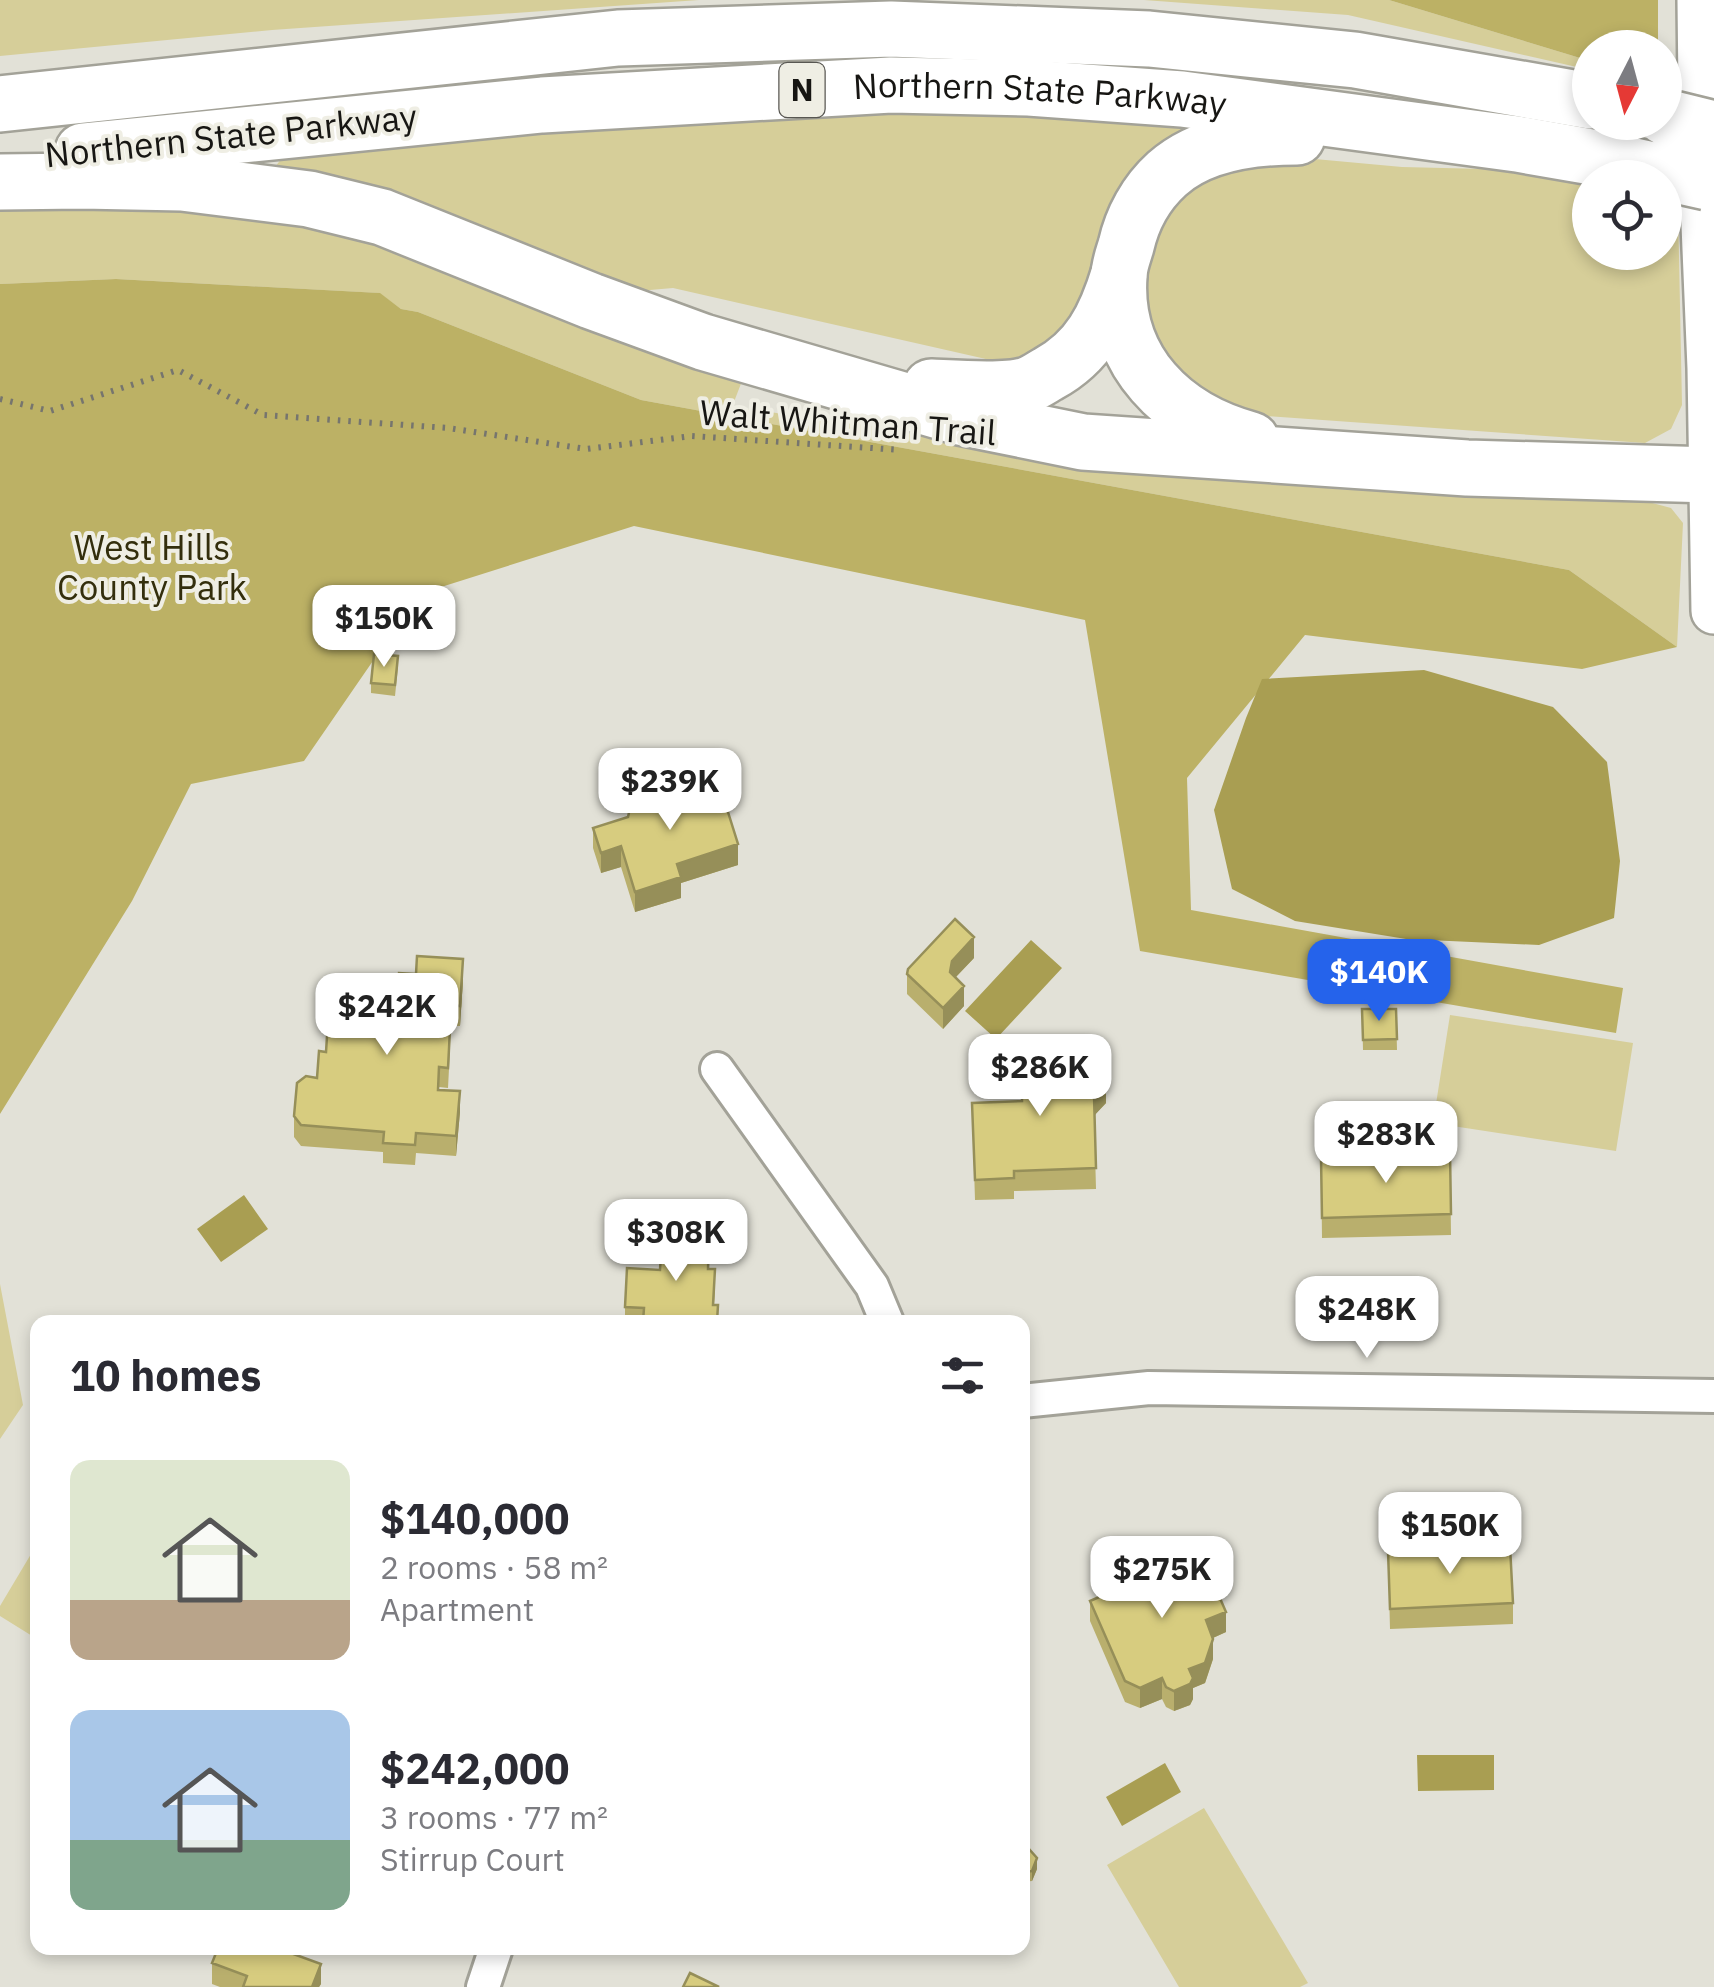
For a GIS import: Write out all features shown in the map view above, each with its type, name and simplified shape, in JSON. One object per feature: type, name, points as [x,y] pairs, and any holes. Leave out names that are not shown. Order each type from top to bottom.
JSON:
[{"type":"highway","name":"Northern State Parkway","points":[[0,104],[618,38],[891,29],[1149,39],[1336,58],[1572,98]]},
{"type":"highway","name":"Northern State Parkway","points":[[0,159],[542,105],[890,85],[1029,88],[1182,99],[1518,144],[1714,184]]},
{"type":"highway","points":[[1682,121],[1714,129]]},
{"type":"highway","points":[[838,383],[971,389],[1025,386],[1066,365],[1094,334],[1110,306],[1131,226],[1147,197],[1168,173],[1228,143],[1286,138],[1399,138],[1518,144]]},
{"type":"highway","points":[[0,182],[182,183],[309,199],[382,218],[702,342],[960,418],[1083,442],[1467,468],[1712,474]]},
{"type":"highway","points":[[1118,274],[1123,325],[1133,354],[1168,398],[1226,433],[1347,459]]},
{"type":"street","points":[[1700,0],[1714,611]]},
{"type":"street","points":[[717,1070],[872,1286],[884,1315]]},
{"type":"street","points":[[1030,1400],[1149,1388],[1714,1396]]},
{"type":"street","points":[[483,1987],[494,1955]]},
{"type":"path","name":"Walt Whitman Trail","points":[[0,399],[50,411],[178,370],[263,415],[448,428],[586,449],[692,436],[908,451]]},
{"type":"shaded area","points":[[0,0],[699,0],[272,30],[0,56]]},
{"type":"shaded area","points":[[1144,0],[1389,0],[1572,56],[1572,66],[1348,15]]},
{"type":"shaded area","points":[[823,111],[1048,111],[1198,125],[1095,296],[1040,357],[1008,364],[673,288],[615,293],[275,167],[282,158],[558,127]]},
{"type":"shaded area","points":[[1293,157],[1402,167],[1526,170],[1572,182],[1572,270],[1679,270],[1682,405],[1671,429],[1645,443],[1223,413],[1165,378],[1129,303],[1178,187],[1226,161]]},
{"type":"shaded area","points":[[0,203],[276,207],[747,368],[732,407],[1335,489],[1641,500],[1671,508],[1683,523],[1677,647],[1569,570],[641,400],[418,312],[401,309],[379,293],[116,279],[0,284]]},
{"type":"shaded area","points":[[1424,670],[1553,707],[1607,762],[1620,861],[1614,918],[1539,945],[1406,939],[1295,921],[1232,889],[1214,810],[1262,679]]},
{"type":"shaded area","points":[[1031,940],[1062,968],[996,1039],[965,1011]]},
{"type":"shaded area","points":[[1450,1015],[1633,1043],[1616,1151],[1433,1123]]},
{"type":"shaded area","points":[[244,1195],[268,1229],[221,1262],[197,1229]]},
{"type":"shaded area","points":[[0,1284],[23,1405],[0,1439]]},
{"type":"shaded area","points":[[30,1556],[30,1635],[0,1616],[0,1606]]},
{"type":"shaded area","points":[[1417,1755],[1494,1755],[1494,1790],[1418,1791]]},
{"type":"shaded area","points":[[1165,1763],[1181,1792],[1122,1826],[1106,1797]]},
{"type":"shaded area","points":[[1204,1808],[1308,1983],[1300,1987],[1179,1987],[1107,1865]]},
{"type":"green space","points":[[1389,0],[1658,0],[1658,30],[1572,30],[1572,56]]},
{"type":"green space","name":"West Hills County Park","points":[[116,279],[380,293],[401,309],[418,312],[641,400],[1569,570],[1677,647],[1582,669],[1305,635],[1187,778],[1191,910],[1623,988],[1616,1033],[1140,951],[1085,620],[634,526],[419,594],[304,761],[191,784],[132,901],[0,1114],[0,284]]},
{"type":"building","points":[[374,654],[398,656],[395,685],[371,683]]},
{"type":"building","points":[[717,777],[738,844],[677,864],[681,877],[635,892],[621,846],[601,853],[593,828],[628,817],[630,808],[647,800],[674,792],[675,797],[692,792],[690,786]]},
{"type":"building","points":[[955,919],[974,937],[952,961],[950,972],[964,986],[943,1008],[907,974]]},
{"type":"building","points":[[417,956],[463,959],[460,1006],[442,1004],[440,1027],[450,1029],[448,1068],[439,1067],[438,1090],[460,1091],[456,1136],[416,1133],[415,1145],[383,1143],[384,1132],[301,1125],[294,1116],[297,1083],[306,1076],[317,1078],[319,1051],[326,1052],[329,1005],[345,988],[369,990],[369,984],[398,986],[399,973],[416,974]]},
{"type":"building","points":[[1362,1009],[1396,1009],[1397,1039],[1363,1040]]},
{"type":"building","points":[[1073,1051],[1106,1083],[1094,1096],[1096,1168],[1014,1171],[1014,1178],[975,1180],[972,1103],[1022,1101],[1022,1075],[1011,1064],[1022,1052]]},
{"type":"building","points":[[1450,1153],[1451,1214],[1322,1218],[1321,1157]]},
{"type":"building","points":[[662,1236],[709,1238],[708,1269],[715,1269],[713,1305],[718,1305],[717,1315],[644,1315],[644,1308],[625,1307],[627,1268],[660,1270]]},
{"type":"building","points":[[1196,1543],[1226,1612],[1206,1620],[1213,1639],[1205,1663],[1189,1669],[1193,1678],[1190,1684],[1174,1691],[1166,1687],[1162,1678],[1140,1688],[1125,1681],[1090,1601],[1162,1570],[1158,1560]]},
{"type":"building","points":[[1510,1546],[1513,1603],[1390,1609],[1388,1551]]},
{"type":"building","points":[[1030,1850],[1037,1858],[1030,1871]]},
{"type":"building","points":[[215,1955],[296,1955],[321,1964],[312,1987],[243,1987],[247,1976],[212,1963]]},
{"type":"building","points":[[690,1973],[719,1987],[683,1987]]}]
